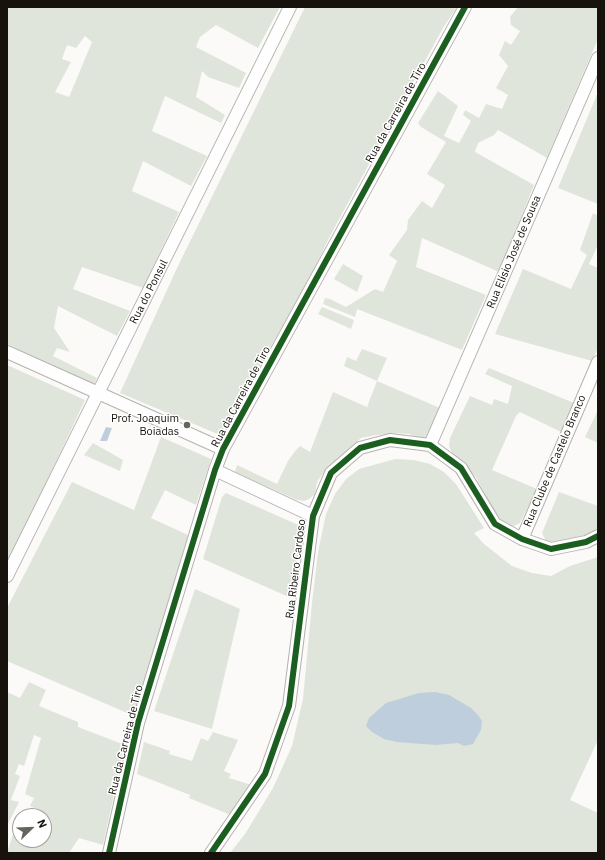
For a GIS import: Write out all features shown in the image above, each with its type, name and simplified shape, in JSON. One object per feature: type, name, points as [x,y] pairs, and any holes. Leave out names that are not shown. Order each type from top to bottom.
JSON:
[{"type":"street","name":"Rua do Ponsul","points":[[7,576],[290,7]]},
{"type":"street","name":"Rua da Carreira de Tiro","points":[[109,853],[138,723],[215,470],[223,449],[465,7]]},
{"type":"street","name":"Rua Elísio José de Sousa","points":[[430,445],[598,60]]},
{"type":"street","points":[[7,352],[97,394],[223,449]]},
{"type":"street","name":"Rua Clube de Castelo Branco","points":[[522,539],[598,362]]},
{"type":"street","name":"Rua Ribeiro Cardoso","points":[[211,853],[265,774],[289,706],[313,516],[331,473],[360,448],[390,440],[430,445],[461,468],[495,524],[522,539],[551,549],[586,542],[598,536]]},
{"type":"street","points":[[215,470],[313,516]]},
{"type":"shaded area","points":[[7,7],[280,7],[258,48],[216,25],[200,37],[196,47],[246,73],[239,88],[208,77],[202,71],[196,97],[225,115],[221,123],[165,96],[152,131],[207,156],[191,186],[143,161],[132,191],[179,212],[143,288],[82,267],[73,289],[130,311],[117,336],[58,306],[54,328],[70,352],[57,348],[53,356],[97,378],[94,384],[7,344]],"holes":[[[85,36],[92,42],[69,97],[55,92],[71,62],[62,59],[67,45],[76,48]]]},
{"type":"shaded area","points":[[305,7],[457,7],[443,28],[330,236],[309,280],[220,435],[120,393],[177,268]]},
{"type":"shaded area","points":[[518,7],[598,7],[598,39],[547,158],[498,130],[494,135],[478,143],[475,152],[534,185],[499,272],[422,238],[416,267],[486,295],[462,350],[357,309],[355,317],[323,304],[325,298],[346,307],[375,289],[383,292],[397,261],[389,255],[407,230],[408,220],[422,201],[432,208],[445,185],[427,174],[446,142],[421,127],[418,123],[438,91],[458,106],[444,136],[459,143],[471,121],[463,115],[465,110],[479,118],[486,104],[502,109],[508,95],[496,88],[508,66],[499,55],[505,41],[511,45],[520,31],[511,25],[510,17]]},
{"type":"shaded area","points":[[598,92],[598,204],[558,188]]},
{"type":"shaded area","points":[[593,213],[598,216],[598,245],[589,264],[598,268],[598,348],[592,361],[495,334],[523,269],[571,289],[587,255],[580,250]]},
{"type":"shaded area","points":[[343,264],[363,276],[357,292],[334,279]]},
{"type":"shaded area","points":[[322,307],[354,320],[351,329],[318,314]]},
{"type":"shaded area","points":[[362,349],[387,358],[377,381],[344,366],[347,357],[356,361]]},
{"type":"shaded area","points":[[7,365],[85,400],[7,566]]},
{"type":"shaded area","points":[[489,368],[574,403],[561,432],[520,412],[516,416],[492,470],[537,489],[520,523],[510,528],[502,521],[489,502],[476,477],[453,455],[449,446],[450,438],[470,396],[492,405],[494,399],[508,404],[512,386],[485,374]]},
{"type":"shaded area","points":[[377,381],[440,408],[426,437],[422,439],[409,434],[396,433],[361,438],[323,473],[317,482],[315,494],[304,501],[297,500],[235,472],[237,465],[277,484],[288,461],[300,446],[310,452],[333,392],[367,407]]},
{"type":"shaded area","points":[[598,412],[598,443],[585,437]]},
{"type":"shaded area","points":[[161,437],[211,459],[196,505],[165,490],[151,518],[188,535],[134,716],[7,661],[7,608],[72,482],[134,510]]},
{"type":"shaded area","points":[[93,443],[123,460],[120,471],[84,455]]},
{"type":"shaded area","points":[[395,459],[414,460],[430,464],[444,472],[456,484],[484,528],[474,533],[484,544],[512,566],[532,573],[551,576],[570,566],[598,557],[598,740],[570,800],[598,813],[598,853],[230,853],[245,834],[273,788],[292,746],[303,699],[318,552],[326,514],[335,494],[346,479],[359,469]]},
{"type":"shaded area","points":[[559,492],[598,506],[598,530],[580,537],[553,543],[546,541],[542,533]]},
{"type":"shaded area","points":[[226,493],[303,527],[291,598],[203,559],[222,497]]},
{"type":"shaded area","points":[[195,589],[240,609],[212,729],[154,711]]},
{"type":"shaded area","points":[[29,682],[46,690],[39,706],[78,722],[78,727],[125,745],[103,845],[79,838],[69,853],[7,853],[12,837],[12,848],[52,848],[52,808],[34,808],[30,806],[34,798],[25,794],[41,738],[34,735],[24,766],[19,764],[15,774],[20,776],[11,800],[19,802],[16,808],[12,808],[12,816],[7,826],[7,692],[20,698]]},
{"type":"shaded area","points":[[213,732],[238,740],[224,771],[231,774],[229,778],[252,785],[233,816],[189,798],[190,795],[137,774],[144,742],[170,751],[169,754],[192,761],[201,738],[208,741]]},
{"type":"water","points":[[106,427],[112,428],[107,441],[100,441]]},
{"type":"water","points":[[435,692],[449,695],[471,708],[478,715],[482,721],[481,730],[473,744],[464,746],[458,743],[436,745],[397,742],[384,739],[372,732],[366,726],[369,718],[386,703],[419,693]]},
{"type":"cycle path","points":[[109,853],[138,723],[215,470],[223,449],[465,7]]},
{"type":"cycle path","points":[[211,853],[265,774],[289,706],[313,516],[331,473],[360,448],[390,440],[430,445],[461,468],[495,524],[522,539],[551,549],[586,542],[598,536]]},
{"type":"place","name":"Prof. Joaquim Boiadas","points":[[187,425]]}]
